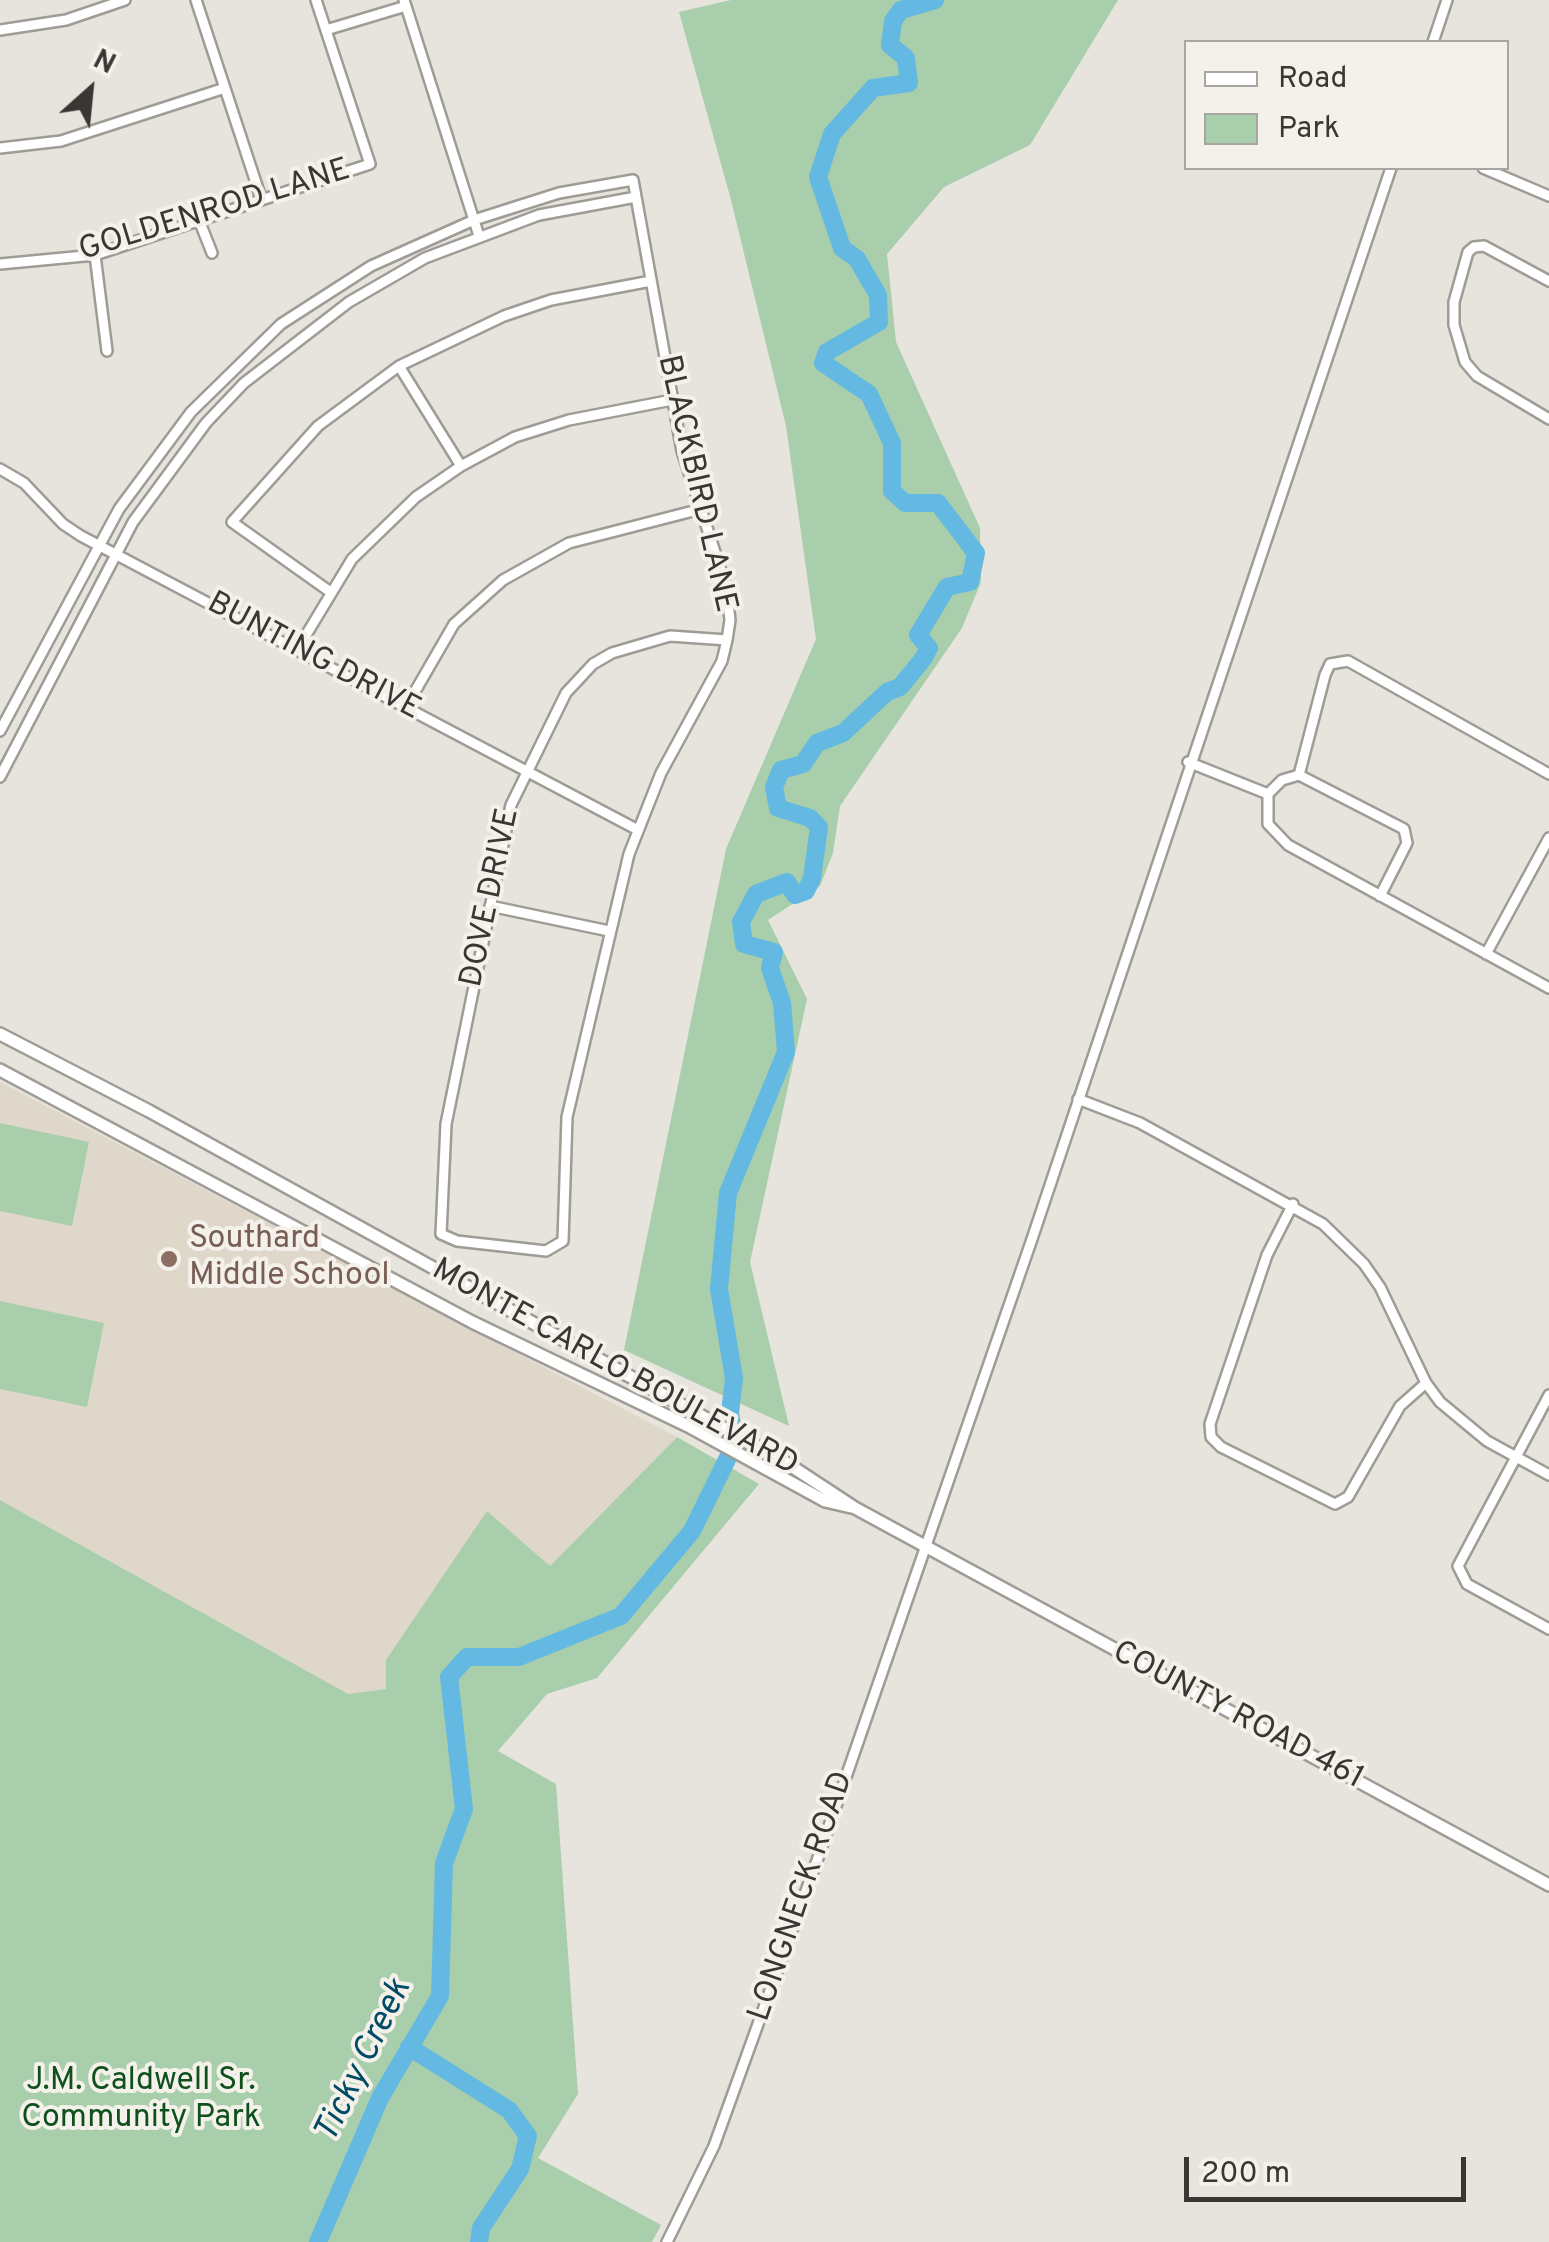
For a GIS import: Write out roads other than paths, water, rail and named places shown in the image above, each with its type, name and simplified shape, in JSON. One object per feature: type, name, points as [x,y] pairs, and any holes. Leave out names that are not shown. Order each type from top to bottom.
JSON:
[{"type":"main road","name":"MONTE CARLO BOULEVARD","points":[[0,1034],[149,1110],[785,1462],[855,1508],[926,1546]]},
{"type":"main road","name":"MONTE CARLO BOULEVARD","points":[[0,1070],[472,1322],[688,1426],[825,1501],[855,1508]]},
{"type":"main road","name":"COUNTY ROAD 461","points":[[926,1546],[1549,1886]]},
{"type":"street","points":[[0,30],[66,20],[125,0]]},
{"type":"street","points":[[196,0],[261,198]]},
{"type":"street","points":[[316,0],[326,30],[405,3],[479,236]]},
{"type":"street","points":[[1434,40],[1447,0]]},
{"type":"street","name":"GOLDENROD LANE","points":[[0,264],[95,255],[370,164],[326,30]]},
{"type":"street","points":[[0,148],[61,141],[225,88]]},
{"type":"street","name":"LONGNECK ROAD","points":[[667,2242],[700,2180],[735,2090],[926,1546],[1391,170]]},
{"type":"street","points":[[1488,170],[1549,196]]},
{"type":"street","name":"BLACKBIRD LANE","points":[[474,220],[559,193],[633,180],[672,400],[726,586],[727,640],[722,661],[661,773],[638,830],[609,930],[568,1117],[563,1240]]},
{"type":"street","points":[[0,778],[115,554],[163,477],[244,383],[294,341],[365,292],[425,258],[565,208],[636,197]]},
{"type":"street","points":[[200,220],[212,253]]},
{"type":"street","points":[[0,732],[98,544],[191,412],[282,324],[371,266],[474,220]]},
{"type":"street","points":[[1549,281],[1484,246],[1474,247],[1454,302],[1454,325],[1465,362],[1492,388],[1549,420]]},
{"type":"street","points":[[95,255],[107,351]]},
{"type":"street","points":[[329,591],[232,522],[318,426],[399,366],[504,316],[552,300],[650,281]]},
{"type":"street","points":[[399,366],[460,466]]},
{"type":"street","points":[[297,650],[329,591],[380,529],[460,466],[515,438],[568,420],[672,400]]},
{"type":"street","name":"BUNTING DRIVE","points":[[0,469],[24,482],[63,524],[115,554],[638,830]]},
{"type":"street","points":[[406,707],[454,624],[504,580],[569,543],[701,509]]},
{"type":"street","name":"DOVE DRIVE","points":[[563,1240],[546,1251],[456,1240],[442,1234],[446,1124],[510,805],[566,693],[592,664],[612,653],[670,636],[727,640]]},
{"type":"street","points":[[1300,775],[1325,674],[1330,664],[1348,661],[1549,774]]},
{"type":"street","points":[[1188,762],[1268,794]]},
{"type":"street","points":[[1380,896],[1408,843],[1404,829],[1300,775],[1282,780],[1268,794],[1266,814],[1274,834],[1380,896],[1549,988]]},
{"type":"street","points":[[1486,954],[1549,838]]},
{"type":"street","points":[[490,906],[609,930]]},
{"type":"street","points":[[1078,1099],[1140,1123],[1322,1224],[1364,1264],[1426,1383],[1461,1423],[1549,1474]]},
{"type":"street","points":[[1292,1204],[1268,1256],[1210,1424],[1212,1437],[1234,1454],[1335,1504],[1348,1497],[1400,1406],[1426,1383]]},
{"type":"street","points":[[1549,1395],[1459,1560],[1458,1572],[1467,1584],[1549,1629]]},
{"type":"waterway","name":"Ticky Creek","points":[[318,2242],[380,2098],[440,1996],[444,1863],[464,1809],[449,1677],[467,1657],[519,1657],[621,1616],[692,1531],[735,1443],[730,1413],[734,1378],[719,1289],[728,1193],[786,1052],[782,1003],[770,968],[774,952],[744,944],[741,922],[756,894],[787,882],[795,895],[806,891],[812,878],[819,827],[810,818],[778,808],[774,787],[781,770],[803,764],[817,743],[843,733],[887,692],[900,687],[929,648],[918,635],[947,587],[970,582],[976,553],[938,503],[905,503],[892,491],[892,443],[869,394],[823,363],[827,352],[879,322],[878,295],[857,259],[842,248],[818,177],[832,134],[873,88],[909,83],[906,58],[890,45],[893,21],[901,10],[935,0]]},
{"type":"waterway","points":[[409,2047],[509,2110],[528,2136],[520,2169],[481,2228],[479,2242]]},
{"type":"place","name":"Southard Middle School","points":[[169,1259]]},
{"type":"park label","name":"J.M. Caldwell Sr. Community Park","points":[[141,2102]]}]
